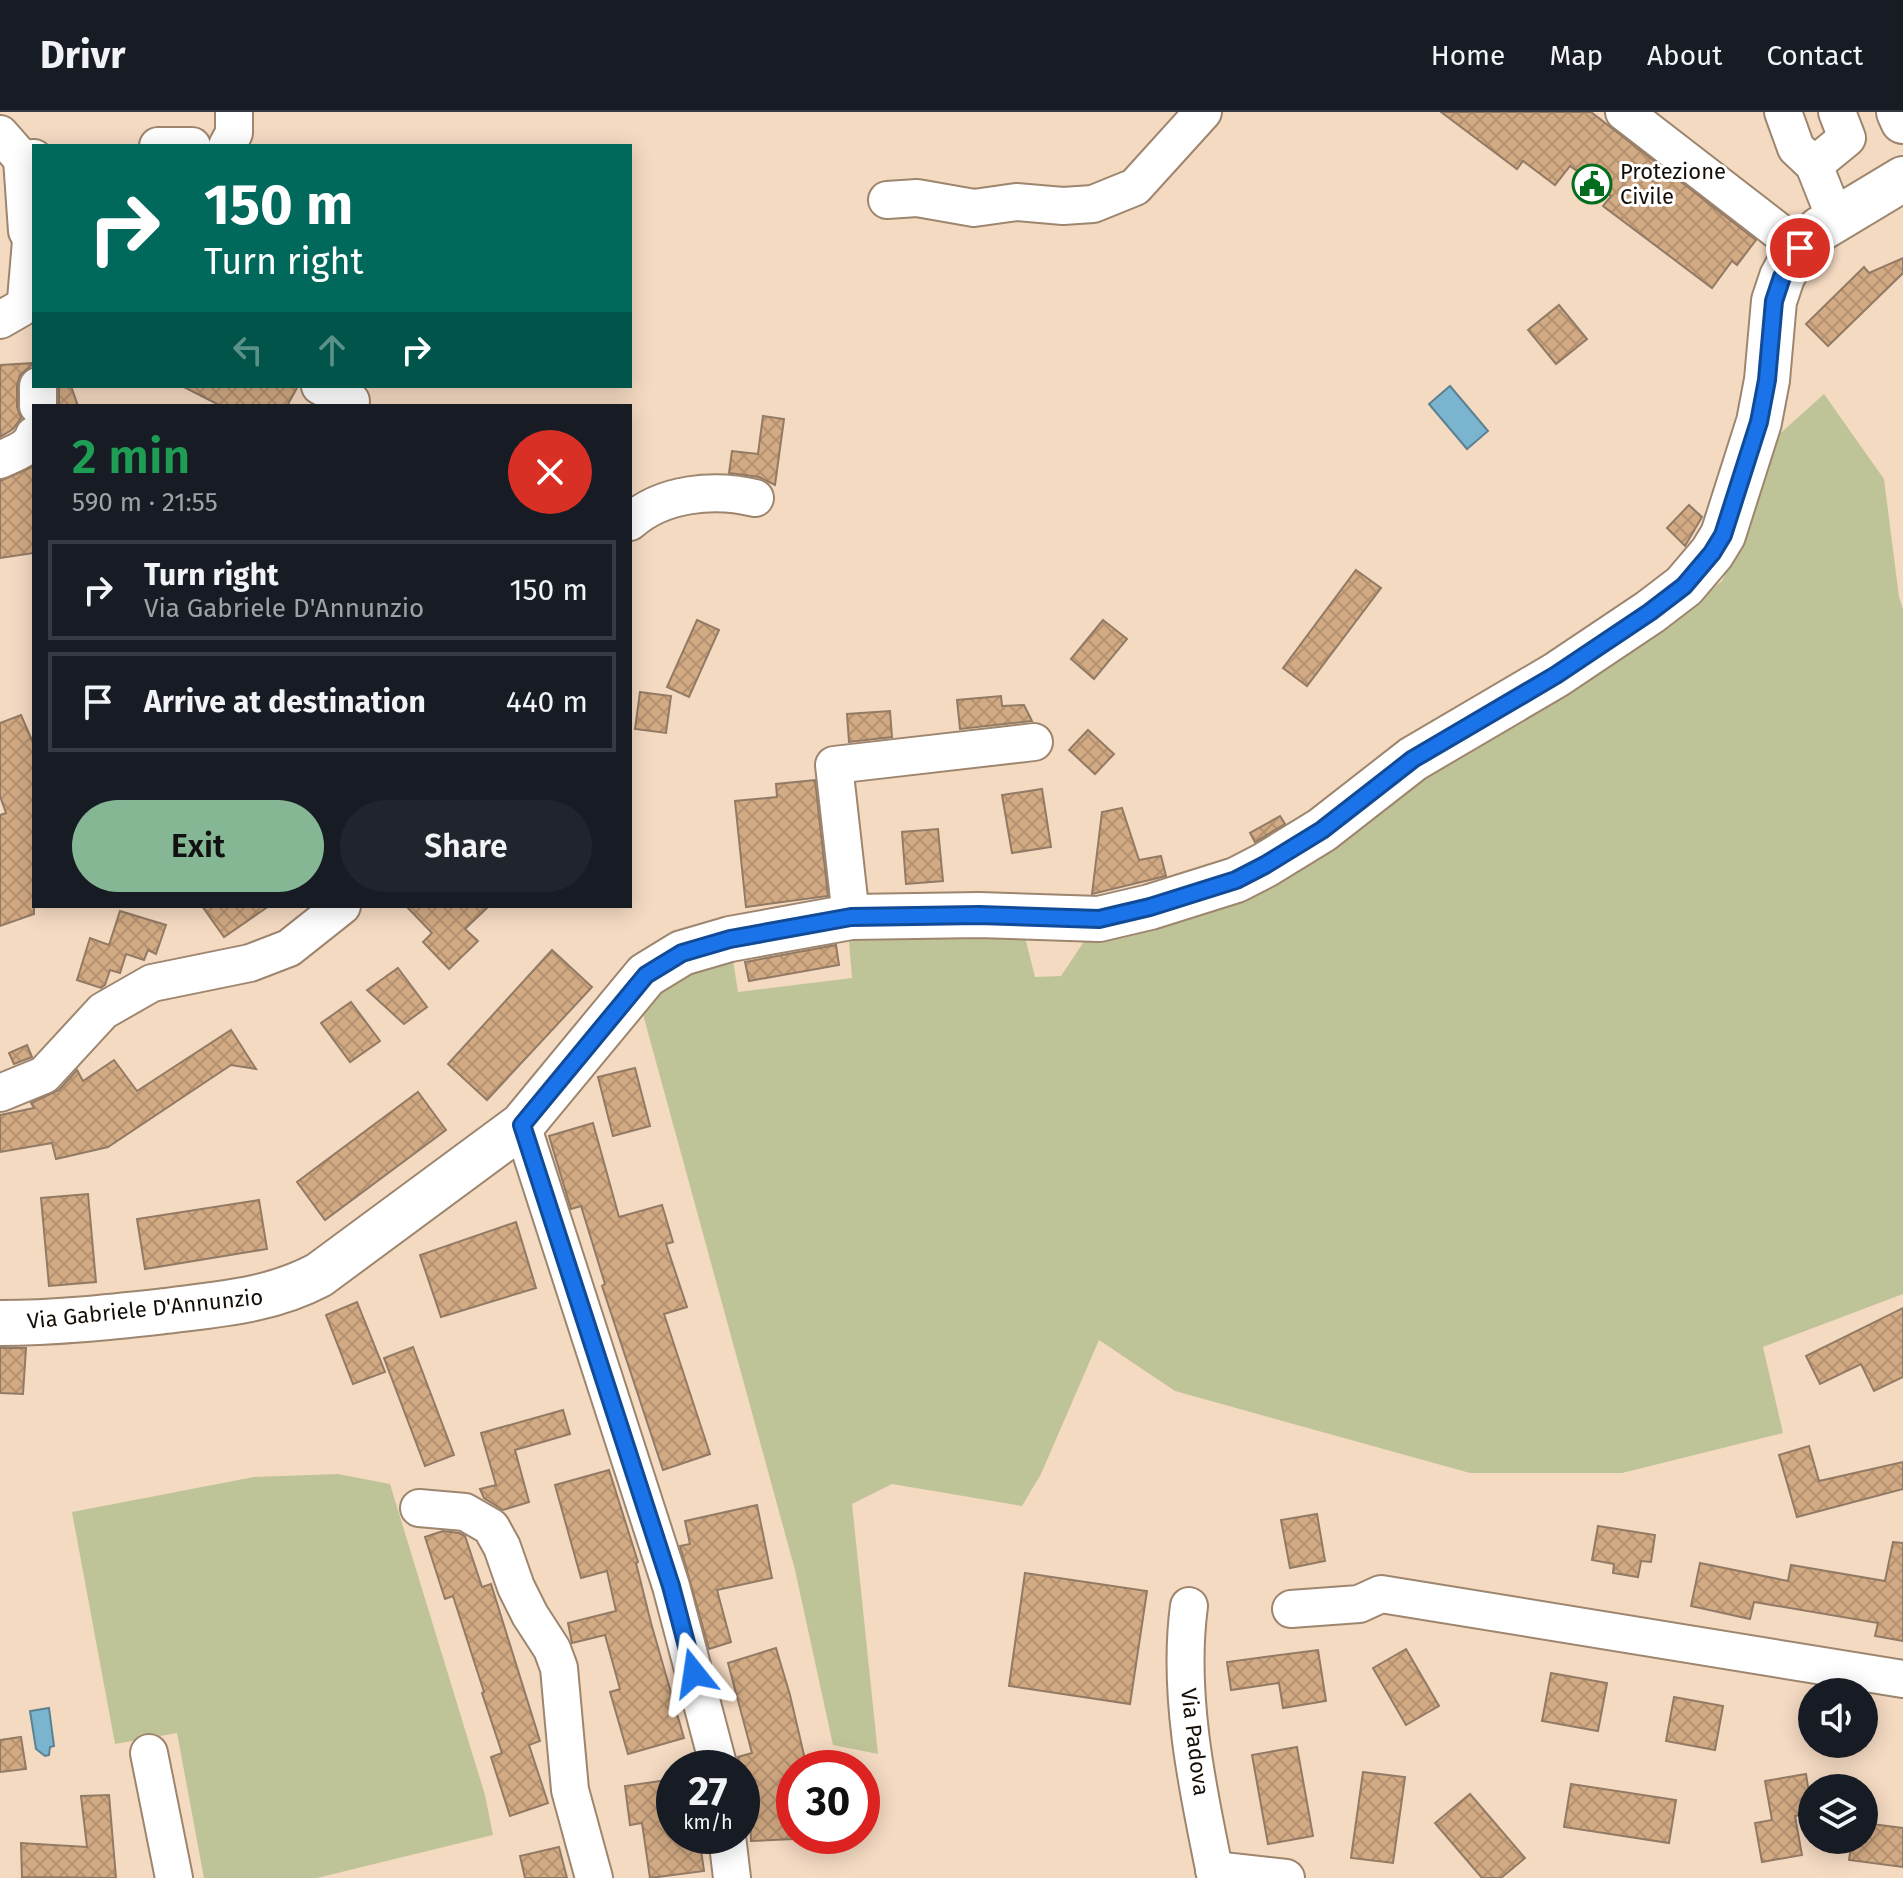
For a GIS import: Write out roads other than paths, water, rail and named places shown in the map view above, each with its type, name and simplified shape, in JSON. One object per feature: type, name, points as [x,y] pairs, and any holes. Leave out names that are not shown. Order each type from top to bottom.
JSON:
[{"type":"main road","points":[[1899,112],[1903,121]]},
{"type":"main road","name":"Via Gabriele D'Annunzio","points":[[0,1323],[85,1320],[254,1300],[296,1287],[319,1275],[522,1125],[646,975],[682,953],[730,939],[851,917],[979,915],[1099,919],[1150,907],[1236,880],[1265,865],[1322,830],[1413,759],[1556,675],[1684,586],[1723,535],[1759,422],[1767,380],[1774,301],[1782,277],[1800,248],[1835,218],[1903,179]]},
{"type":"street","points":[[228,144],[234,133],[234,112]]},
{"type":"street","points":[[887,200],[917,198],[974,208],[1016,202],[1063,206],[1093,204],[1135,187],[1203,112]]},
{"type":"street","points":[[1624,112],[1800,248]]},
{"type":"street","points":[[1783,112],[1796,148],[1814,165],[1835,218]]},
{"type":"street","points":[[1814,165],[1847,138],[1837,112]]},
{"type":"street","points":[[0,320],[21,308],[26,300],[32,243],[27,231],[19,150]]},
{"type":"street","points":[[0,460],[32,442]]},
{"type":"street","points":[[632,521],[658,502],[675,498],[732,492],[755,498]]},
{"type":"street","points":[[851,917],[834,765],[1034,742]]},
{"type":"street","points":[[0,1093],[44,1075],[103,1011],[152,983],[250,963],[289,948],[339,908]]},
{"type":"street","points":[[522,1125],[671,1586],[714,1750]]},
{"type":"street","points":[[419,1508],[465,1512],[491,1527],[530,1615],[552,1649],[559,1668],[570,1790],[594,1878]]},
{"type":"street","points":[[1291,1609],[1359,1604],[1381,1594],[1903,1679]]},
{"type":"street","name":"Via Padova","points":[[1189,1606],[1186,1691],[1215,1874]]},
{"type":"street","points":[[149,1753],[174,1878]]},
{"type":"street","points":[[729,1854],[732,1878]]},
{"type":"street","points":[[1215,1874],[1286,1878]]},
{"type":"water","points":[[1450,386],[1488,431],[1467,449],[1429,404]]},
{"type":"water","points":[[49,1708],[54,1746],[45,1756],[36,1749],[30,1711]]},
{"type":"place","name":"Protezione Civile","points":[[1592,184]]}]
